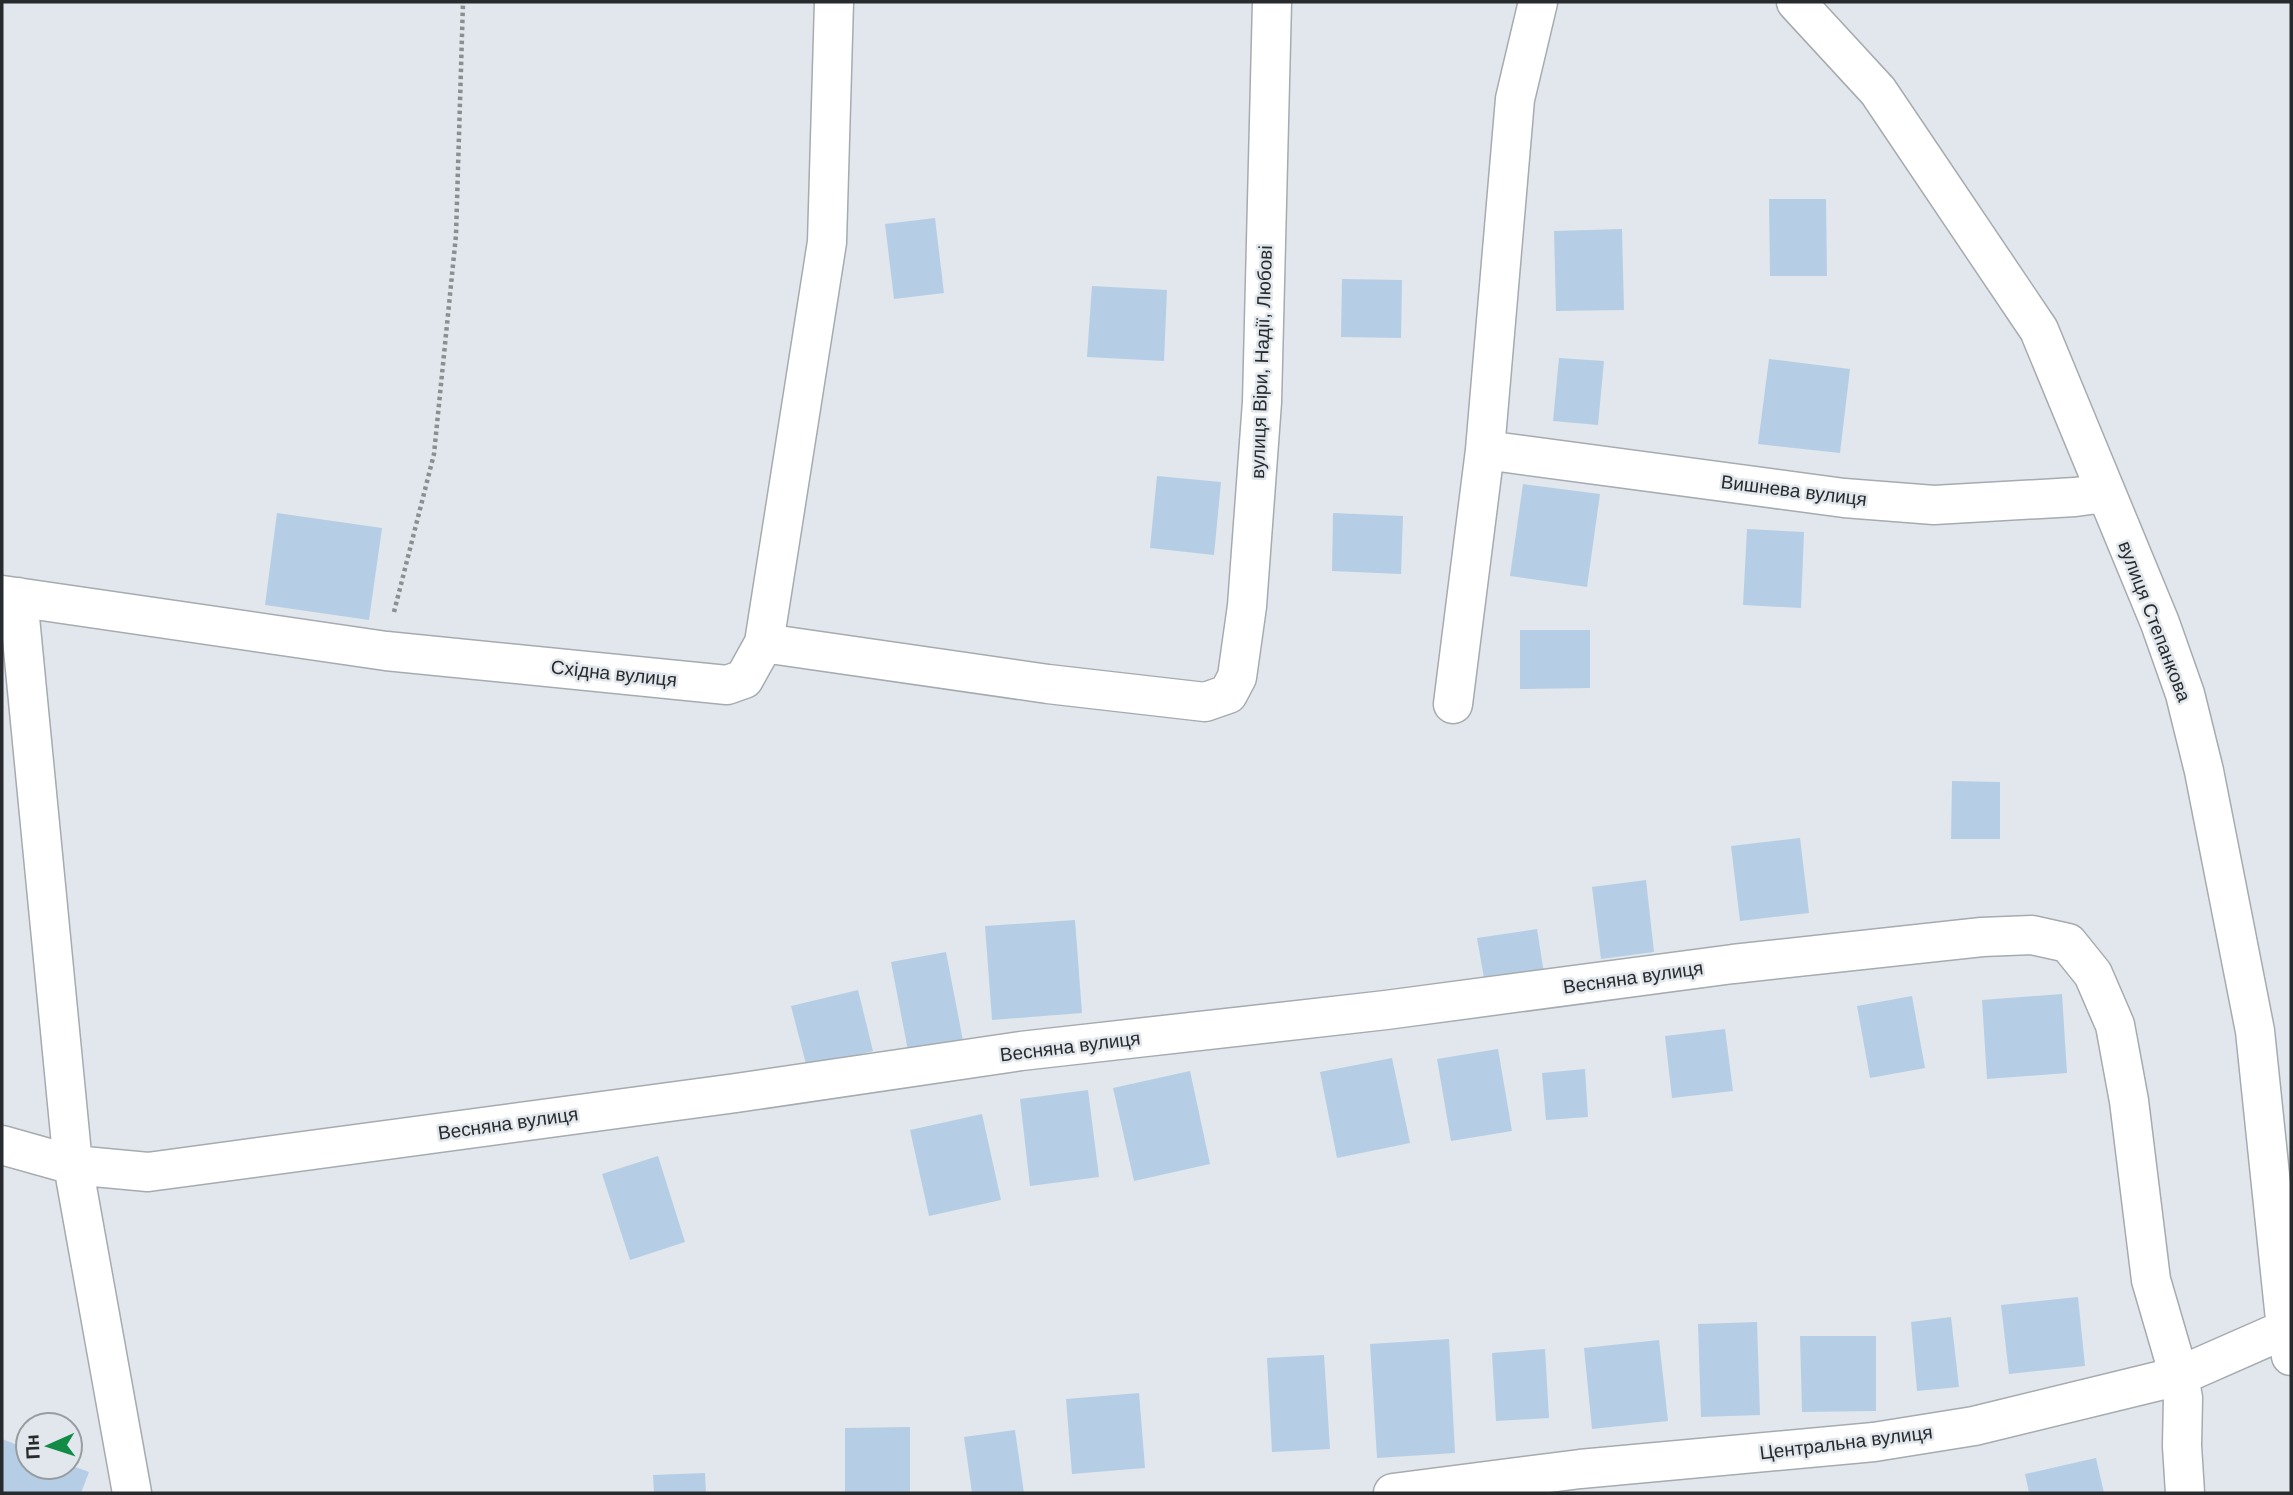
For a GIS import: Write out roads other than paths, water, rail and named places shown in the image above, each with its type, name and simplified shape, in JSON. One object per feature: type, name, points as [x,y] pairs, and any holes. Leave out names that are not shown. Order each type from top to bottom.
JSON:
[{"type":"street","points":[[764,643],[827,242],[834,2]]},
{"type":"street","name":"вулиця Віри, Надії, Любові","points":[[764,643],[1048,684],[1205,702],[1228,694],[1237,677],[1247,606],[1262,402],[1272,2]]},
{"type":"street","points":[[1453,704],[1485,450],[1515,99],[1538,2]]},
{"type":"street","name":"вулиця Степанкова","points":[[1796,2],[1878,91],[2039,330],[2160,623],[2185,694],[2204,771],[2255,1031],[2289,1343]]},
{"type":"street","name":"Вишнева вулиця","points":[[1485,450],[1843,498],[1921,504],[2049,499],[2105,493]]},
{"type":"street","points":[[10,596],[73,1165],[132,1493]]},
{"type":"street","name":"Східна вулиця","points":[[10,596],[386,650],[727,685],[744,679],[764,643]]},
{"type":"street","name":"Весняна вулиця","points":[[2,1145],[73,1165],[148,1172],[736,1093],[1021,1051],[1386,1010],[1733,964],[1982,937],[2032,935],[2068,943],[2093,974],[2115,1025],[2129,1101],[2151,1280],[2179,1376]]},
{"type":"street","name":"Центральна вулиця","points":[[1392,1493],[1580,1469],[1874,1442],[1974,1426],[2179,1376],[2289,1343]]},
{"type":"street","points":[[2179,1376],[2185,1493]]}]
